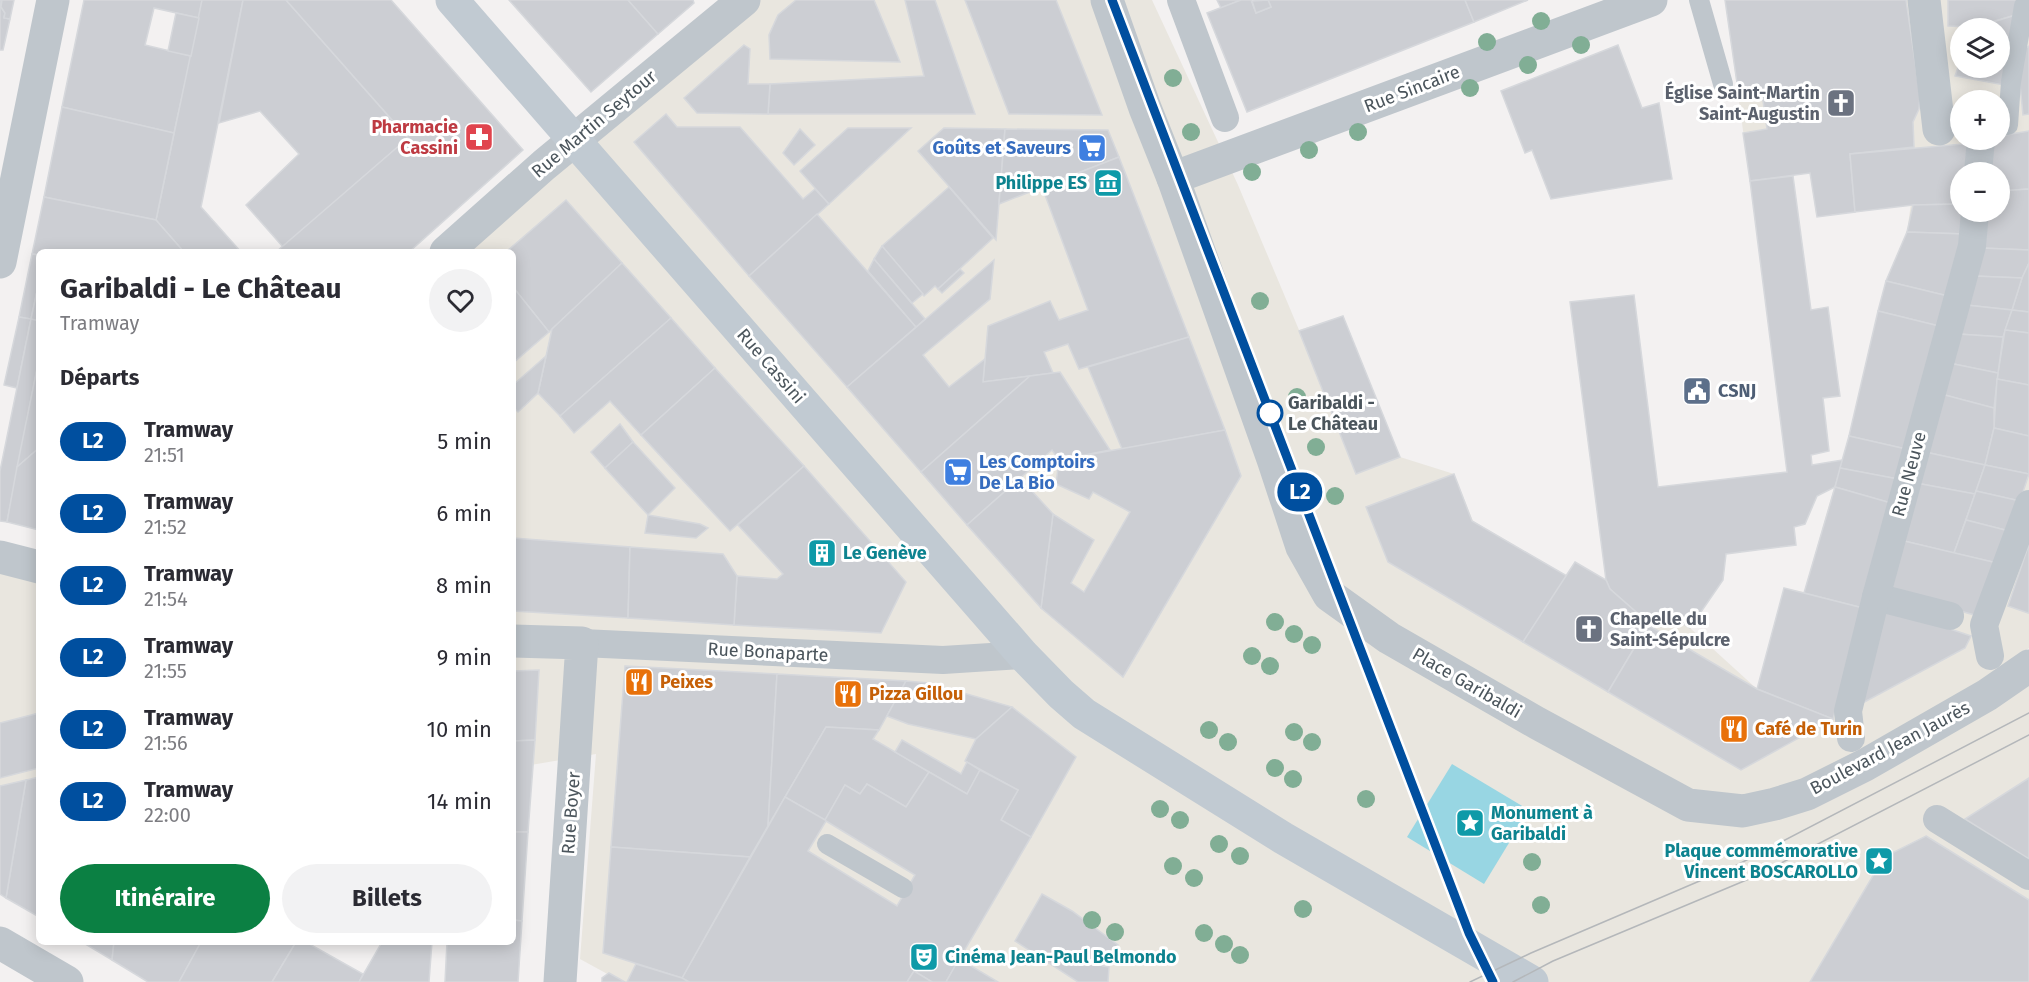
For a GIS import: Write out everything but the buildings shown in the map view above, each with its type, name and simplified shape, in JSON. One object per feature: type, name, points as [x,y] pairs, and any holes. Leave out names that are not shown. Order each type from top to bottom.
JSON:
[{"type":"main road","name":"Rue Cassini","points":[[452,0],[1023,655],[1061,694],[1084,714],[1283,838],[1532,982]]},
{"type":"street","points":[[0,262],[53,0]]},
{"type":"street","name":"Rue Martin Seytour","points":[[449,249],[574,140],[744,0]]},
{"type":"street","name":"Place Garibaldi","points":[[1107,0],[1145,108],[1173,178],[1302,547],[1329,595],[1389,638],[1537,723],[1688,805],[1743,811]]},
{"type":"street","points":[[1181,0],[1225,118]]},
{"type":"street","name":"Rue Sincaire","points":[[1173,178],[1651,0]]},
{"type":"street","points":[[1924,0],[1939,129]]},
{"type":"street","name":"Rue Neuve","points":[[1851,738],[1848,711],[1876,597],[1972,246],[1974,222]]},
{"type":"street","points":[[1990,656],[1984,626],[2029,504]]},
{"type":"street","points":[[0,557],[36,566]]},
{"type":"street","points":[[1876,597],[1950,616]]},
{"type":"street","name":"Rue Bonaparte","points":[[516,641],[943,660],[1023,655]]},
{"type":"street","name":"Rue Boyer","points":[[560,982],[582,643]]},
{"type":"street","name":"Boulevard Jean Jaurès","points":[[1743,811],[1807,794],[1866,765],[1987,695],[2029,666]]},
{"type":"street","points":[[1937,819],[2029,876]]},
{"type":"street","points":[[0,943],[67,982]]},
{"type":"lane","points":[[1699,0],[1723,84]]},
{"type":"lane","points":[[2010,96],[2024,6],[2029,3]]},
{"type":"lane","points":[[827,844],[903,888]]},
{"type":"shaded area","points":[[739,0],[1152,0],[1238,185],[1299,330],[1343,316],[1400,457],[1454,474],[1473,521],[1567,576],[1575,562],[1606,580],[1610,589],[1644,619],[1665,613],[1690,628],[1757,689],[1784,588],[1804,592],[1849,436],[1886,281],[1907,232],[1911,203],[1853,207],[1816,214],[1810,173],[1750,181],[1725,0],[2029,0],[2029,648],[2016,658],[2029,669],[2029,982],[622,982],[580,959],[596,754],[516,767],[516,249],[448,249]]},
{"type":"shaded area","points":[[0,557],[36,566],[36,849],[0,855]]},
{"type":"water","points":[[1452,764],[1529,810],[1484,884],[1407,837]]},
{"type":"tram line","name":"L2","points":[[1112,0],[1469,933],[1493,982]]},
{"type":"tram line","points":[[1470,982],[1531,953],[1737,865],[2029,713]]},
{"type":"tram line","points":[[1513,982],[1553,961],[1756,876],[2029,735]]},
{"type":"place","name":"Église Saint-Martin Saint-Augustin","points":[[1841,103]]},
{"type":"place","name":"Pharmacie Cassini","points":[[479,137]]},
{"type":"place","name":"Goûts et Saveurs","points":[[1092,148]]},
{"type":"place","name":"Philippe ES","points":[[1108,183]]},
{"type":"place","name":"CSNJ","points":[[1697,391]]},
{"type":"place","name":"Garibaldi - Le Château","points":[[1270,413]]},
{"type":"place","name":"Les Comptoirs De La Bio","points":[[958,472]]},
{"type":"place","name":"Le Genève","points":[[822,553]]},
{"type":"place","name":"Chapelle du Saint-Sépulcre","points":[[1589,629]]},
{"type":"place","name":"Peixes","points":[[639,682]]},
{"type":"place","name":"Pizza Gillou","points":[[848,694]]},
{"type":"place","name":"Café de Turin","points":[[1734,729]]},
{"type":"place","name":"Monument à Garibaldi","points":[[1470,823]]},
{"type":"place","name":"Plaque commémorative Vincent BOSCAROLLO","points":[[1879,861]]},
{"type":"place","name":"Cinéma Jean-Paul Belmondo","points":[[924,957]]}]
